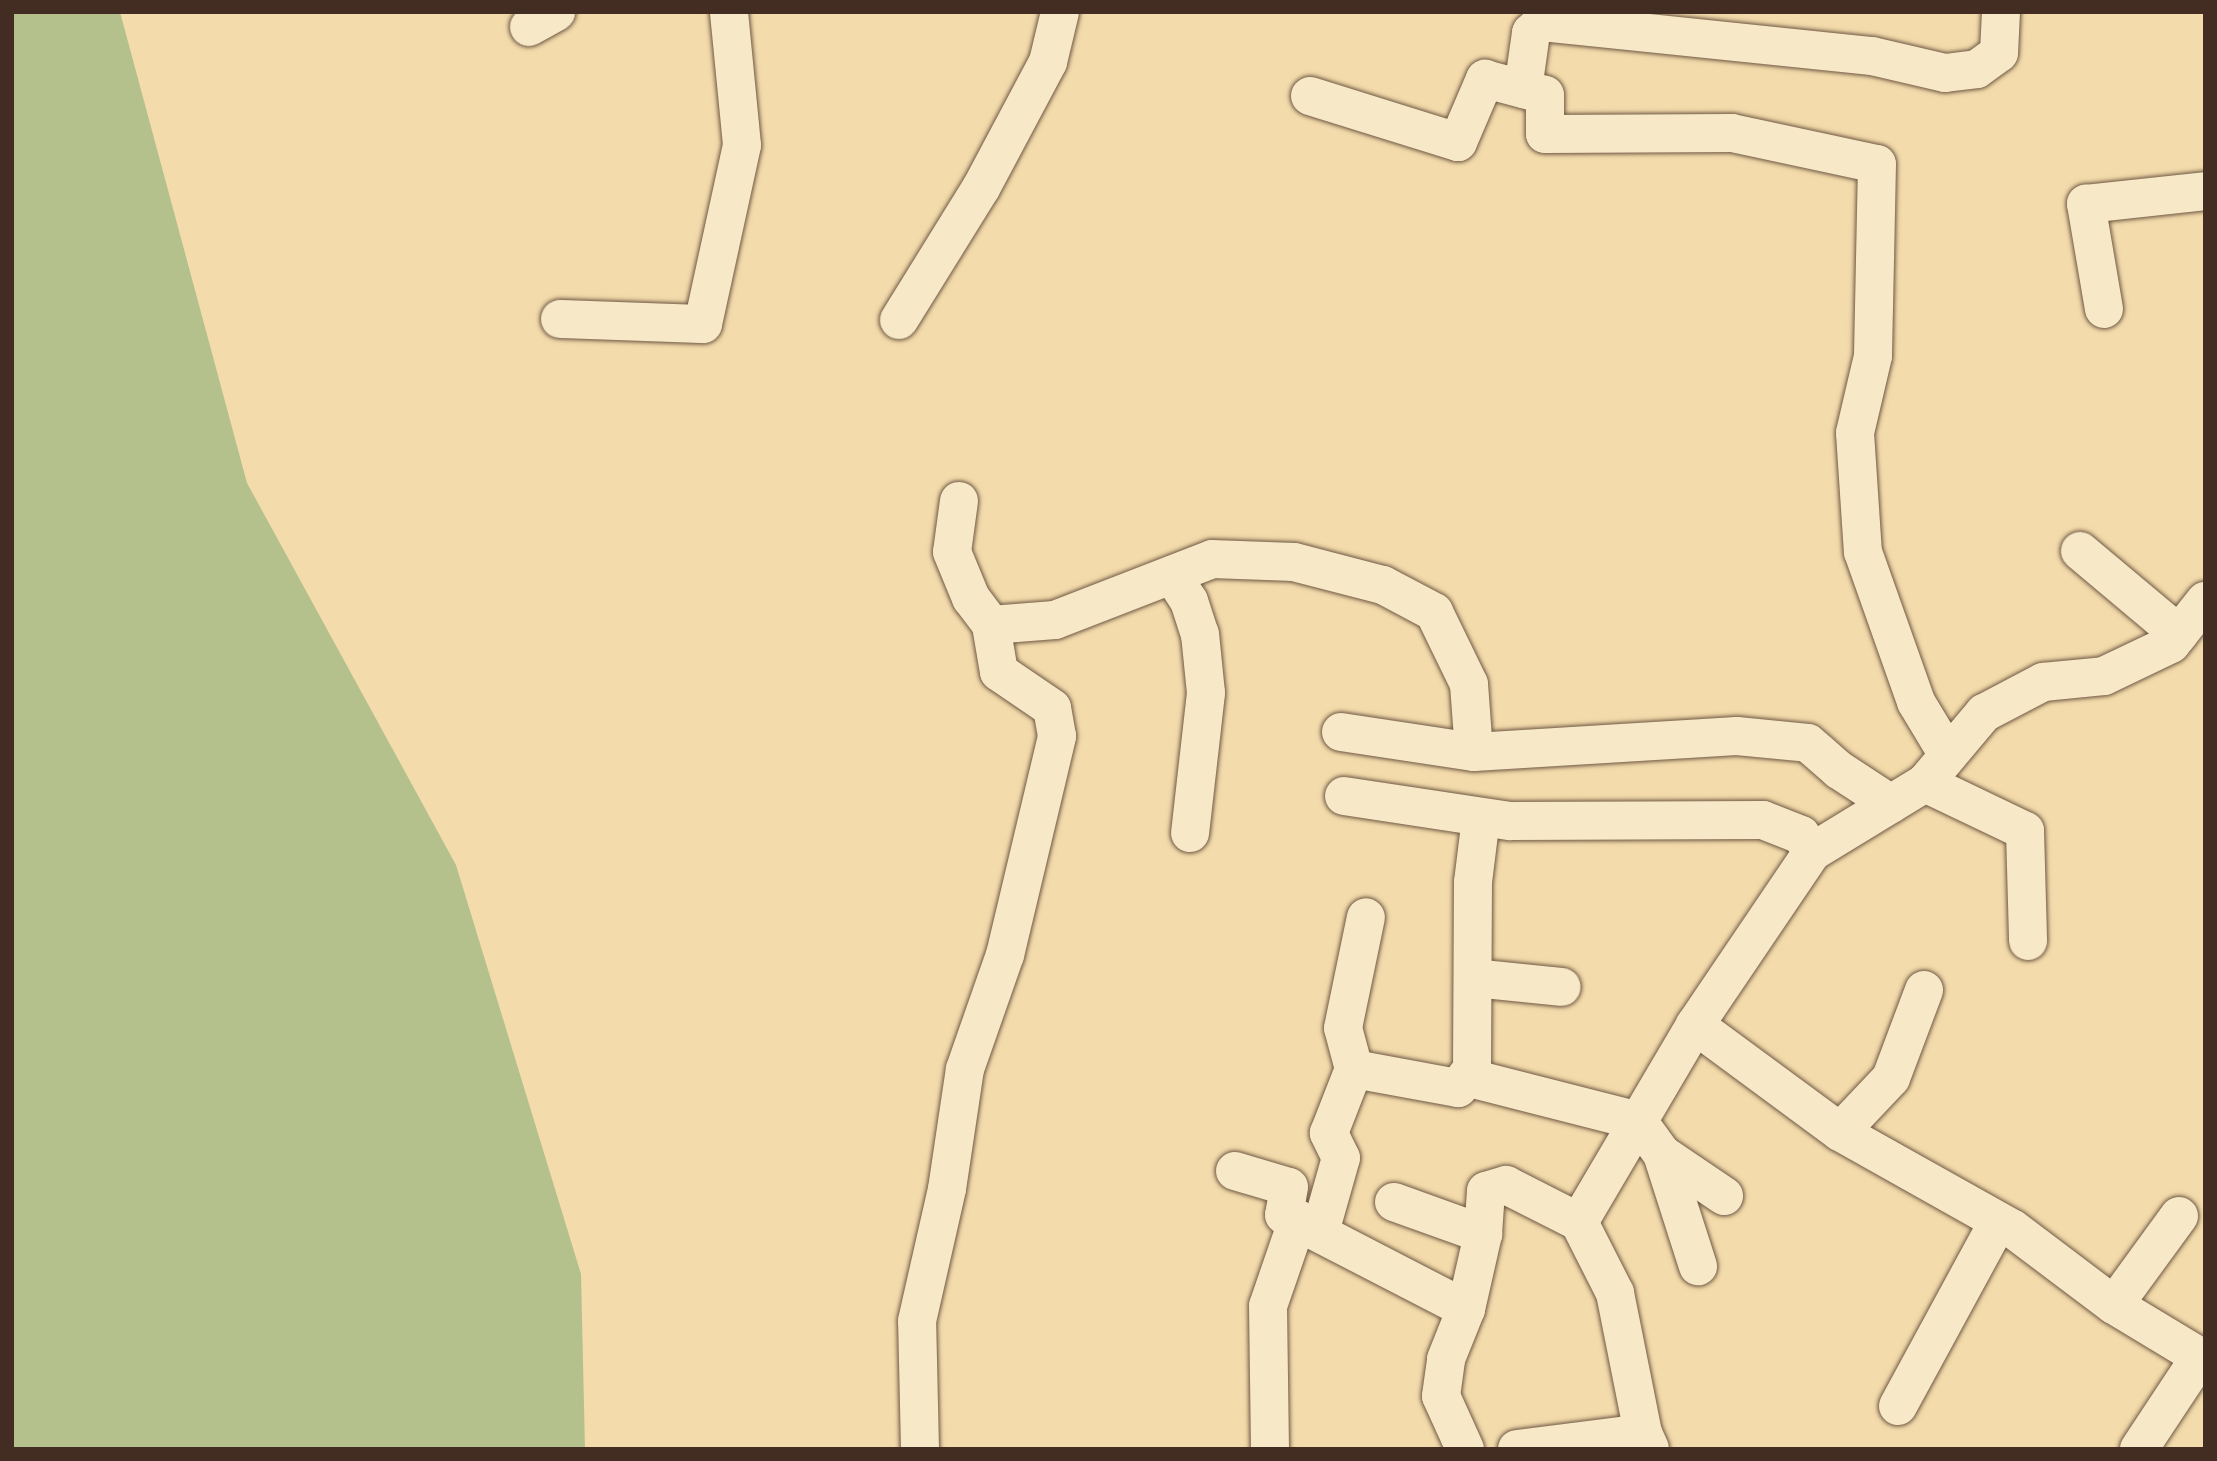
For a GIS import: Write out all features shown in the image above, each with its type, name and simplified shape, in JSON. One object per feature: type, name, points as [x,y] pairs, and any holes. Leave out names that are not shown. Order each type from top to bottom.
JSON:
[{"type":"street","points":[[560,319],[703,324],[742,145],[729,12]]},
{"type":"street","points":[[899,320],[981,188],[1048,62],[1060,12]]},
{"type":"street","points":[[1523,89],[1531,33],[1542,22],[1872,56],[1945,73],[1977,69],[1999,53],[2001,12]]},
{"type":"street","points":[[1310,96],[1458,142],[1485,79],[1545,95],[1545,134],[1732,133],[1877,164],[1873,356],[1855,433],[1863,552],[1916,702],[1936,769],[2025,831],[2028,941]]},
{"type":"street","points":[[2104,309],[2085,204],[2205,191]]},
{"type":"street","points":[[920,1449],[918,1321],[947,1189],[965,1069],[1005,955],[1036,808],[1057,736],[1052,708],[999,672],[991,625],[971,598],[952,552],[959,501]]},
{"type":"street","points":[[2080,551],[2179,634]]},
{"type":"street","points":[[991,625],[1055,620],[1212,559],[1294,562],[1383,585],[1434,612],[1469,684],[1474,752]]},
{"type":"street","points":[[1172,575],[1189,601],[1200,634],[1206,693],[1190,833]]},
{"type":"street","points":[[1579,1222],[1695,1025],[1812,852],[1891,803],[1936,769],[1984,713],[2043,682],[2104,676],[2171,644],[2205,601]]},
{"type":"street","points":[[1341,732],[1474,752],[1737,736],[1808,743],[1839,770],[1891,803]]},
{"type":"street","points":[[1344,796],[1481,818],[1763,820],[1801,835],[1812,852]]},
{"type":"street","points":[[1354,1069],[1458,1088],[1472,1069],[1473,882],[1481,818]]},
{"type":"street","points":[[1270,1449],[1268,1306],[1341,1158],[1329,1133],[1354,1069],[1343,1028],[1366,917]]},
{"type":"street","points":[[1474,978],[1562,987]]},
{"type":"street","points":[[1840,1132],[1891,1077],[1924,990]]},
{"type":"street","points":[[1695,1025],[1840,1132],[1998,1222],[2114,1305],[2202,1358],[2139,1449]]},
{"type":"street","points":[[1466,1077],[1638,1121],[1662,1154],[1698,1266]]},
{"type":"street","points":[[1662,1154],[1724,1196]]},
{"type":"street","points":[[1235,1171],[1289,1187],[1284,1215],[1309,1225],[1466,1309]]},
{"type":"street","points":[[1465,1449],[1441,1396],[1446,1359],[1466,1309],[1483,1234],[1486,1191],[1506,1185],[1579,1222],[1615,1293],[1647,1441],[1517,1449]]},
{"type":"street","points":[[1394,1202],[1483,1234]]},
{"type":"street","points":[[2114,1305],[2179,1216]]},
{"type":"street","points":[[1898,1406],[1998,1222]]},
{"type":"green space","points":[[12,12],[120,12],[247,483],[456,865],[581,1274],[585,1449],[12,1449]]}]
